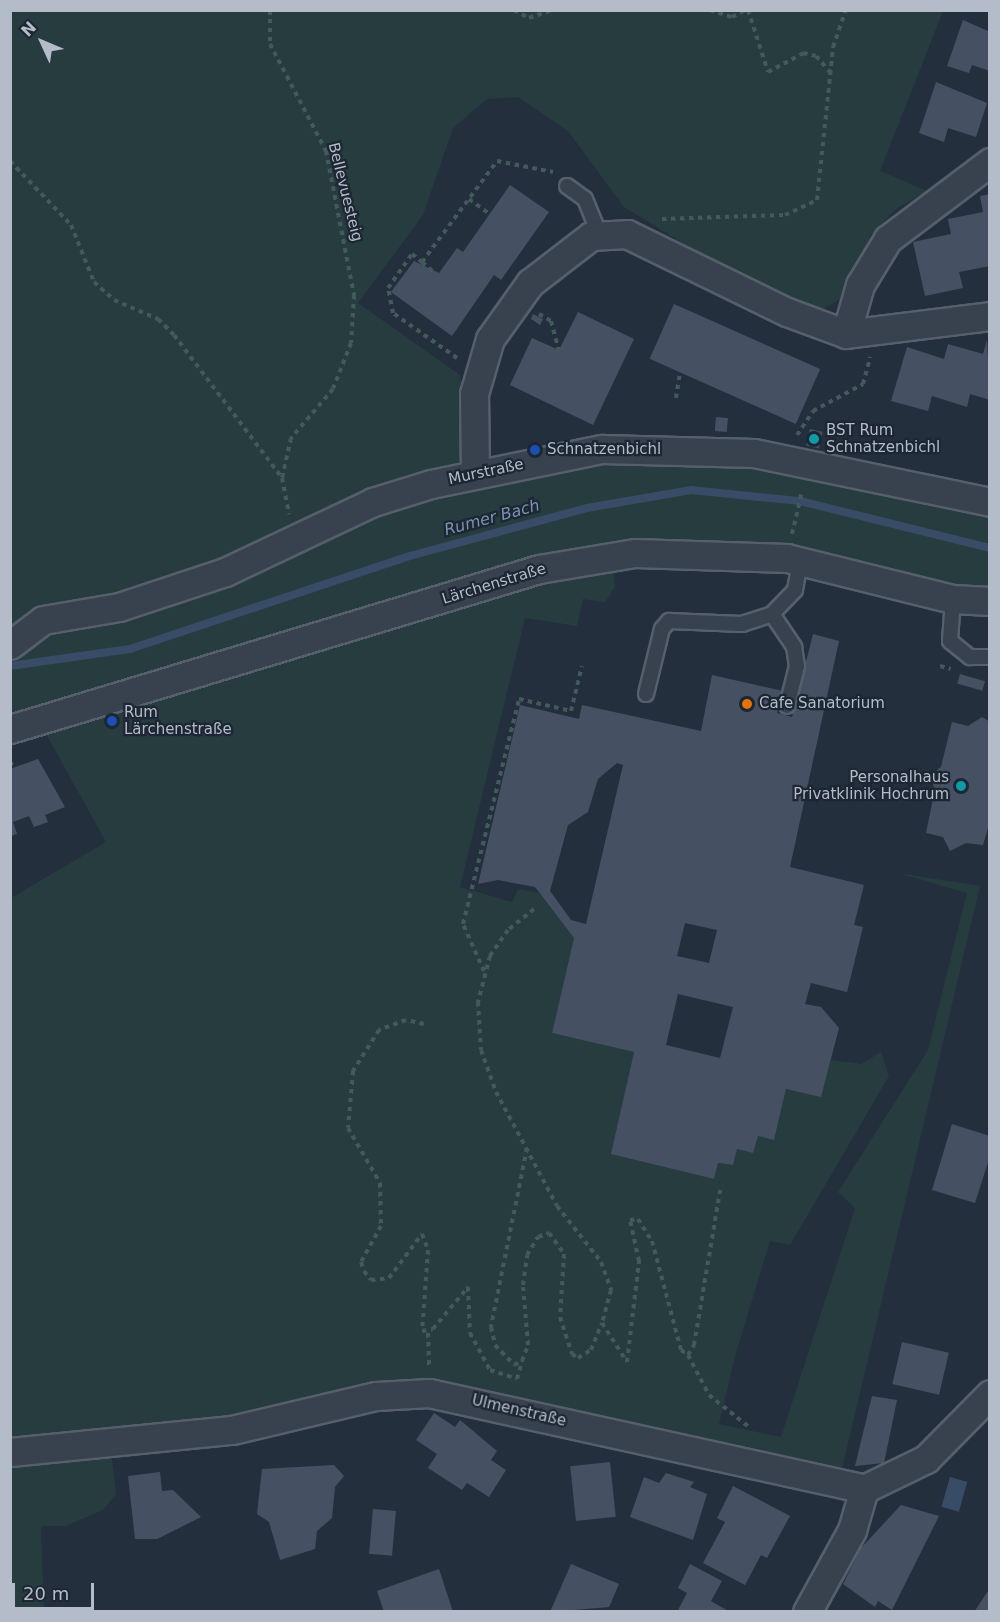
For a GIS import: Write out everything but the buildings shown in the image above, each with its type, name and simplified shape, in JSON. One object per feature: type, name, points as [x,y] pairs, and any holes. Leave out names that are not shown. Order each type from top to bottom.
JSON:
[{"type":"street","points":[[846,334],[860,285],[888,239],[990,162]]},
{"type":"street","points":[[476,473],[472,413],[477,372],[489,339],[514,301],[561,254],[599,234],[627,234],[787,312],[846,334],[879,333],[990,316]]},
{"type":"street","name":"Murstraße","points":[[14,641],[43,620],[119,607],[225,572],[294,535],[373,502],[476,473],[626,447],[754,453],[803,472],[990,502]]},
{"type":"street","name":"Lärchenstraße","points":[[10,729],[539,569],[635,553],[796,549],[953,599],[990,601]]},
{"type":"street","name":"Ulmenstraße","points":[[10,1452],[232,1430],[376,1396],[429,1393],[864,1489]]},
{"type":"street","points":[[807,1611],[852,1530],[864,1489],[926,1459],[990,1394]]},
{"type":"lane","points":[[567,186],[585,199],[599,234]]},
{"type":"lane","points":[[646,694],[662,628],[669,621],[742,624],[772,614],[795,590],[796,549]]},
{"type":"lane","points":[[953,599],[950,641],[970,657],[990,657]]},
{"type":"lane","points":[[772,614],[794,647],[797,666],[787,705]]},
{"type":"path","name":"Bellevuesteig","points":[[270,10],[270,44],[326,151],[354,295],[351,343],[333,389],[291,438],[282,478]]},
{"type":"path","points":[[514,10],[529,18],[552,10]]},
{"type":"path","points":[[710,10],[732,17],[746,10],[768,72],[803,53],[816,56],[830,72]]},
{"type":"path","points":[[627,234],[644,220],[804,211],[822,188],[830,72],[846,10]]},
{"type":"path","points":[[10,161],[71,225],[94,282],[114,300],[158,319],[174,335],[282,478],[294,535]]},
{"type":"path","points":[[422,262],[497,161],[558,172],[562,168]]},
{"type":"path","points":[[469,199],[490,214]]},
{"type":"path","points":[[436,274],[412,255],[388,288],[393,313],[477,372]]},
{"type":"path","points":[[551,321],[559,350]]},
{"type":"path","points":[[796,549],[803,472],[798,428],[825,403],[863,384],[879,333]]},
{"type":"path","points":[[676,398],[680,373]]},
{"type":"path","points":[[484,972],[463,924],[519,699],[571,711],[582,666]]},
{"type":"path","points":[[429,1393],[429,1333],[468,1287],[470,1333],[490,1370],[517,1379],[528,1345],[523,1285],[527,1255],[538,1237],[549,1233],[564,1254],[560,1317],[572,1354],[578,1358],[591,1350],[602,1323],[611,1290],[601,1262],[557,1206],[496,1092],[481,1050],[478,1002],[484,972],[508,930],[534,909]]},
{"type":"path","points":[[424,1024],[406,1020],[379,1030],[353,1071],[348,1103],[348,1128],[380,1184],[381,1226],[361,1262],[364,1271],[371,1280],[388,1278],[422,1234],[428,1250],[419,1323],[429,1333]]},
{"type":"path","points":[[522,1361],[514,1365],[504,1358],[491,1327],[527,1147]]},
{"type":"path","points":[[688,1354],[694,1346],[721,1185]]},
{"type":"path","points":[[602,1323],[627,1362],[639,1261],[629,1225],[634,1218],[652,1241],[681,1350],[688,1354],[709,1395],[749,1428]]},
{"type":"green space","points":[[11,11],[943,11],[880,171],[927,191],[896,209],[871,235],[843,297],[819,312],[725,269],[624,207],[568,131],[518,97],[487,99],[453,128],[423,215],[358,303],[460,375],[476,473],[626,447],[989,502],[989,601],[787,558],[613,557],[615,587],[605,602],[583,599],[577,626],[525,618],[460,887],[512,902],[518,889],[539,893],[574,938],[552,1033],[634,1052],[612,1154],[714,1179],[718,1163],[732,1165],[737,1149],[753,1152],[758,1136],[774,1140],[786,1089],[821,1096],[831,1060],[861,1064],[881,1052],[889,1076],[790,1245],[770,1241],[736,1353],[719,1424],[781,1437],[855,1208],[838,1192],[928,1050],[967,893],[898,873],[980,886],[841,1473],[462,1398],[110,1443],[116,1494],[103,1510],[66,1526],[41,1526],[44,1611],[11,1611],[11,898],[106,842],[39,721],[11,729]]},
{"type":"water","points":[[950,1477],[967,1482],[959,1512],[941,1507]]},
{"type":"waterway","name":"Rumer Bach","points":[[10,666],[130,649],[410,556],[587,508],[691,490],[800,501],[990,548]]},
{"type":"place","name":"BST Rum Schnatzenbichl","points":[[814,439]]},
{"type":"place","name":"Schnatzenbichl","points":[[535,450]]},
{"type":"place","name":"Cafe Sanatorium","points":[[747,704]]},
{"type":"place","name":"Rum Lärchenstraße","points":[[112,721]]},
{"type":"place","name":"Personalhaus Privatklinik Hochrum","points":[[961,786]]}]
